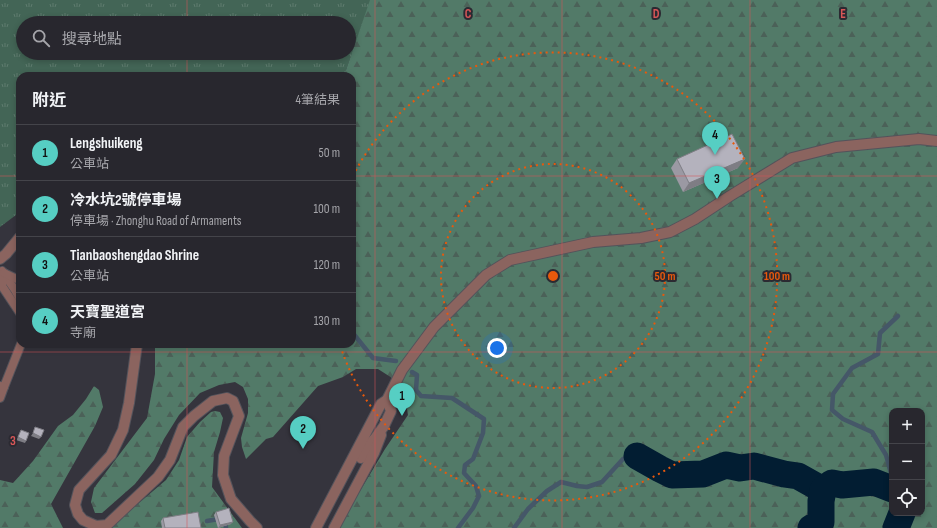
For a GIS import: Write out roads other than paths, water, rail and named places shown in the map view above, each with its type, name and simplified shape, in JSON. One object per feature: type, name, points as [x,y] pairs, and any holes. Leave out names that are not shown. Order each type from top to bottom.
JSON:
[{"type":"street","points":[[316,528],[381,404],[387,400],[402,370],[434,327],[486,275],[510,260],[593,242],[641,238],[670,232],[695,219],[792,158],[836,147],[920,139],[937,141]]},
{"type":"street","points":[[0,259],[16,242]]},
{"type":"street","points":[[136,348],[124,430],[111,455],[79,490],[75,506],[78,514],[83,520],[96,526],[107,525],[158,477],[170,460],[183,427],[212,401],[227,398],[234,401],[239,416],[224,456],[223,475],[231,499],[257,528]]},
{"type":"street","points":[[334,528],[374,453],[391,411],[387,400]]},
{"type":"street","points":[[374,453],[379,448],[387,433],[395,412],[387,400]]},
{"type":"street","points":[[323,528],[366,447],[376,438],[384,426]]},
{"type":"lane","points":[[2,271],[16,275]]},
{"type":"lane","points":[[2,271],[16,278]]},
{"type":"lane","points":[[2,271],[16,292]]},
{"type":"lane","points":[[2,271],[2,286],[16,307]]},
{"type":"lane","points":[[0,398],[2,386],[19,348]]},
{"type":"waterway","points":[[889,466],[886,455],[872,432],[843,419],[832,410],[833,394],[852,368],[878,354],[880,333],[898,316]]},
{"type":"waterway","points":[[356,337],[373,358],[396,361]]},
{"type":"waterway","points":[[412,372],[417,375],[416,390],[421,396],[452,398],[484,419],[483,433],[473,459],[465,465],[464,473],[476,486],[479,496],[473,508],[458,528]]},
{"type":"waterway","points":[[514,528],[528,509],[547,491],[561,482],[587,487],[602,482],[623,459],[637,456]]},
{"type":"waterway","points":[[637,456],[672,475],[703,474],[726,465],[740,468],[754,466],[798,476],[823,490]]},
{"type":"waterway","points":[[811,528],[821,522],[821,501],[823,490],[832,483],[842,485],[874,482],[889,488]]},
{"type":"waterway","points":[[896,528],[901,516]]},
{"type":"waterway","points":[[207,521],[224,518],[226,528]]},
{"type":"place","name":"天寶聖道宮","points":[[715,155]]},
{"type":"place","name":"Tianbaoshengdao Shrine","points":[[717,199]]},
{"type":"place","name":"Lengshuikeng","points":[[402,416]]},
{"type":"place","name":"冷水坑2號停車場","points":[[303,449]]}]
